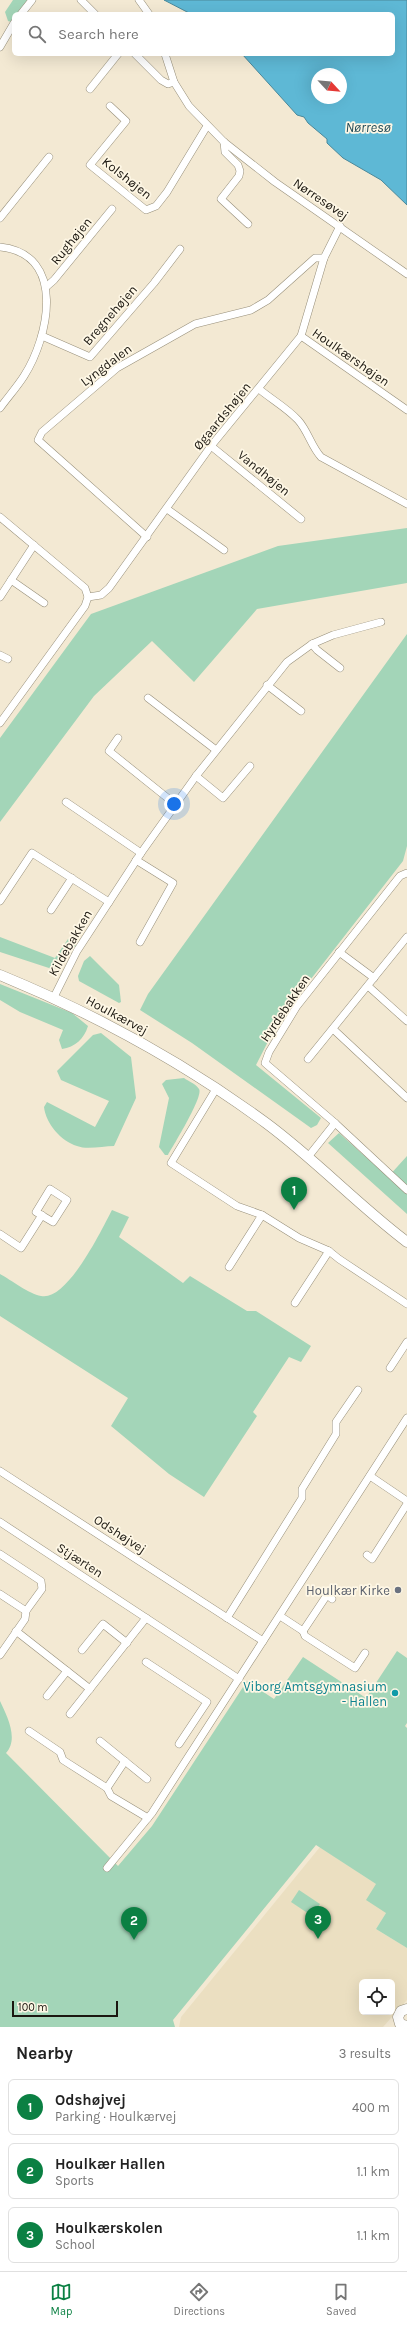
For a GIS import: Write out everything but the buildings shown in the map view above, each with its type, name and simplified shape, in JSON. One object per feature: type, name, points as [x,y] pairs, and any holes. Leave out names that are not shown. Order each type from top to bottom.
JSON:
[{"type":"street","points":[[23,12],[32,0]]},
{"type":"street","points":[[81,0],[93,12]]},
{"type":"street","points":[[139,0],[148,12]]},
{"type":"street","points":[[0,47],[12,27]]},
{"type":"street","points":[[90,89],[116,56]]},
{"type":"street","points":[[137,56],[161,80],[168,84],[174,82]]},
{"type":"street","name":"Nørresøvej","points":[[166,56],[174,82],[189,106],[224,142],[275,182],[407,274]]},
{"type":"street","name":"Kolshøjen","points":[[110,106],[126,121],[90,164],[146,210],[156,206],[167,192],[207,126]]},
{"type":"street","name":"Nørresøvej","points":[[224,142],[225,152],[238,166],[240,171],[239,176],[220,199],[248,224]]},
{"type":"street","points":[[0,218],[49,157]]},
{"type":"street","name":"Rughøjen","points":[[46,287],[54,280],[112,209]]},
{"type":"street","name":"Øgaardshøjen","points":[[88,597],[101,595],[109,588],[211,446],[301,336],[324,258],[340,226]]},
{"type":"street","points":[[0,248],[15,250],[28,257],[40,270],[46,287],[46,312],[42,336],[24,376],[0,408]]},
{"type":"street","name":"Bregnehøjen","points":[[42,336],[90,357],[154,283],[180,249]]},
{"type":"street","name":"Lyngdalen","points":[[147,537],[38,440],[42,432],[118,368],[195,324],[251,310],[268,300],[315,258],[324,258]]},
{"type":"street","name":"Houlkærshøjen","points":[[301,336],[407,410]]},
{"type":"street","points":[[259,389],[298,419],[306,431],[314,449],[321,456],[407,504]]},
{"type":"street","name":"Vandhøjen","points":[[211,446],[301,519]]},
{"type":"street","points":[[167,509],[224,550]]},
{"type":"street","points":[[0,517],[85,588],[88,597],[85,606],[0,723]]},
{"type":"street","points":[[0,597],[34,545]]},
{"type":"street","points":[[11,580],[44,603]]},
{"type":"street","name":"Kildebakken","points":[[54,997],[77,951],[136,860],[196,776],[267,685],[287,662],[312,644],[333,635],[381,622]]},
{"type":"street","points":[[312,644],[340,668]]},
{"type":"street","points":[[0,654],[8,659]]},
{"type":"street","points":[[267,685],[301,711]]},
{"type":"street","points":[[148,698],[216,750]]},
{"type":"street","points":[[118,738],[109,751],[175,804]]},
{"type":"street","points":[[196,776],[223,798],[250,766]]},
{"type":"street","points":[[66,802],[141,853]]},
{"type":"street","name":"Kildebakken","points":[[0,901],[32,852],[109,902]]},
{"type":"street","points":[[136,860],[172,883],[140,942]]},
{"type":"street","name":"Hyrdebakken","points":[[407,873],[400,876],[297,1006],[269,1052],[266,1063],[335,1123],[407,1190]]},
{"type":"street","points":[[50,910],[72,878]]},
{"type":"street","points":[[308,1059],[406,940]]},
{"type":"street","points":[[339,952],[374,978]]},
{"type":"street","name":"Houlkærvej","points":[[0,975],[54,997],[161,1053],[216,1089],[266,1123],[308,1157],[406,1242]]},
{"type":"street","points":[[368,986],[407,1021]]},
{"type":"street","points":[[333,1029],[407,1098]]},
{"type":"street","points":[[216,1089],[171,1163],[237,1206],[262,1215],[300,1238],[329,1251],[407,1304]]},
{"type":"street","points":[[308,1157],[335,1123]]},
{"type":"street","points":[[50,1189],[67,1200],[53,1222],[42,1215],[36,1212],[50,1189]]},
{"type":"street","points":[[0,1234],[21,1248],[42,1215]]},
{"type":"street","points":[[229,1267],[262,1215]]},
{"type":"street","points":[[295,1303],[329,1251]]},
{"type":"street","points":[[390,1368],[407,1342]]},
{"type":"street","points":[[227,1618],[302,1498],[302,1489],[336,1434],[336,1422],[358,1390]]},
{"type":"street","points":[[107,1868],[148,1818],[407,1418]]},
{"type":"street","name":"Odshøjvej","points":[[0,1471],[263,1640]]},
{"type":"street","points":[[370,1476],[407,1501]]},
{"type":"street","points":[[367,1555],[372,1559],[407,1504]]},
{"type":"street","name":"Stjærten","points":[[0,1522],[239,1679]]},
{"type":"street","points":[[0,1554],[41,1581],[42,1588],[26,1611],[25,1620],[0,1655]]},
{"type":"street","points":[[0,1594],[26,1611]]},
{"type":"street","points":[[303,1631],[326,1595],[332,1599]]},
{"type":"street","points":[[280,1616],[303,1631],[305,1636],[355,1668],[365,1653]]},
{"type":"street","points":[[70,1714],[146,1618]]},
{"type":"street","points":[[82,1650],[103,1624],[127,1642]]},
{"type":"street","points":[[16,1631],[90,1689]]},
{"type":"street","points":[[146,1662],[207,1702],[179,1744]]},
{"type":"street","points":[[47,1696],[67,1671]]},
{"type":"street","points":[[191,1726],[203,1733]]},
{"type":"street","points":[[28,1731],[60,1752],[63,1760],[107,1788],[111,1796],[148,1818]]},
{"type":"street","points":[[100,1741],[147,1779]]},
{"type":"street","points":[[107,1788],[125,1761]]},
{"type":"street","points":[[400,2025],[399,2014],[407,2009]]},
{"type":"shaded area","points":[[320,1847],[376,1884],[386,1913],[376,1929],[407,1948],[407,2000],[395,2014],[395,1979],[359,1979],[359,2015],[394,2015],[383,2027],[179,2027],[181,2017]]},
{"type":"green space","points":[[13,0],[28,0],[19,12],[12,12],[11,22],[8,21],[5,12]]},
{"type":"green space","points":[[407,528],[407,583],[257,609],[194,682],[152,641],[94,696],[0,822],[0,738],[91,614],[278,546]]},
{"type":"green space","points":[[407,634],[407,846],[403,861],[279,1020],[256,1065],[321,1118],[317,1125],[311,1128],[192,1043],[140,1010],[148,994]]},
{"type":"green space","points":[[0,937],[55,958],[68,939],[73,938],[78,942],[60,967],[52,969],[0,952]]},
{"type":"green space","points":[[90,956],[119,985],[121,1002],[119,1003],[79,981],[78,976],[84,961]]},
{"type":"green space","points":[[0,984],[72,1013],[88,1026],[84,1035],[75,1044],[62,1049],[59,1040],[63,1030],[20,1012],[0,1000]]},
{"type":"green space","points":[[101,1033],[131,1057],[136,1098],[114,1146],[90,1148],[81,1147],[71,1144],[55,1131],[48,1120],[44,1107],[47,1102],[95,1127],[109,1101],[61,1080],[57,1071],[93,1035]]},
{"type":"green space","points":[[184,1078],[198,1087],[199,1093],[193,1111],[168,1155],[165,1155],[159,1147],[169,1098],[162,1084],[166,1080]]},
{"type":"green space","points":[[339,1133],[388,1177],[407,1156],[407,1214],[328,1143]]},
{"type":"green space","points":[[112,1210],[129,1217],[119,1237],[183,1283],[190,1276],[247,1311],[256,1311],[311,1346],[301,1362],[289,1357],[253,1412],[257,1416],[204,1497],[169,1474],[111,1426],[128,1398],[0,1316],[0,1274],[36,1295],[51,1295],[62,1288],[72,1276],[92,1247]]},
{"type":"green space","points":[[397,1651],[407,1658],[407,1723],[405,1726],[407,1728],[407,1948],[376,1929],[386,1913],[366,1900],[376,1884],[316,1845],[173,2020],[175,2027],[0,2027],[0,1701],[12,1734],[12,1741],[6,1753],[118,1866],[152,1826],[247,1681],[274,1699],[303,1657],[366,1698]]},
{"type":"green space","points":[[299,1890],[320,1904],[312,1916],[291,1902]]},
{"type":"water","name":"Nørresø","points":[[164,0],[407,0],[407,205],[381,180],[343,158],[327,143],[327,139],[308,123],[304,117],[297,115],[244,56],[395,56],[395,12],[187,12]]},
{"type":"place","name":"Odshøjvej","points":[[294,1210]]},
{"type":"place","name":"Houlkær Kirke","points":[[398,1590]]},
{"type":"place","name":"Viborg Amtsgymnasium - Hallen","points":[[395,1693]]},
{"type":"place","name":"Houlkærskolen","points":[[318,1939]]},
{"type":"place","name":"Houlkær Hallen","points":[[134,1940]]}]
